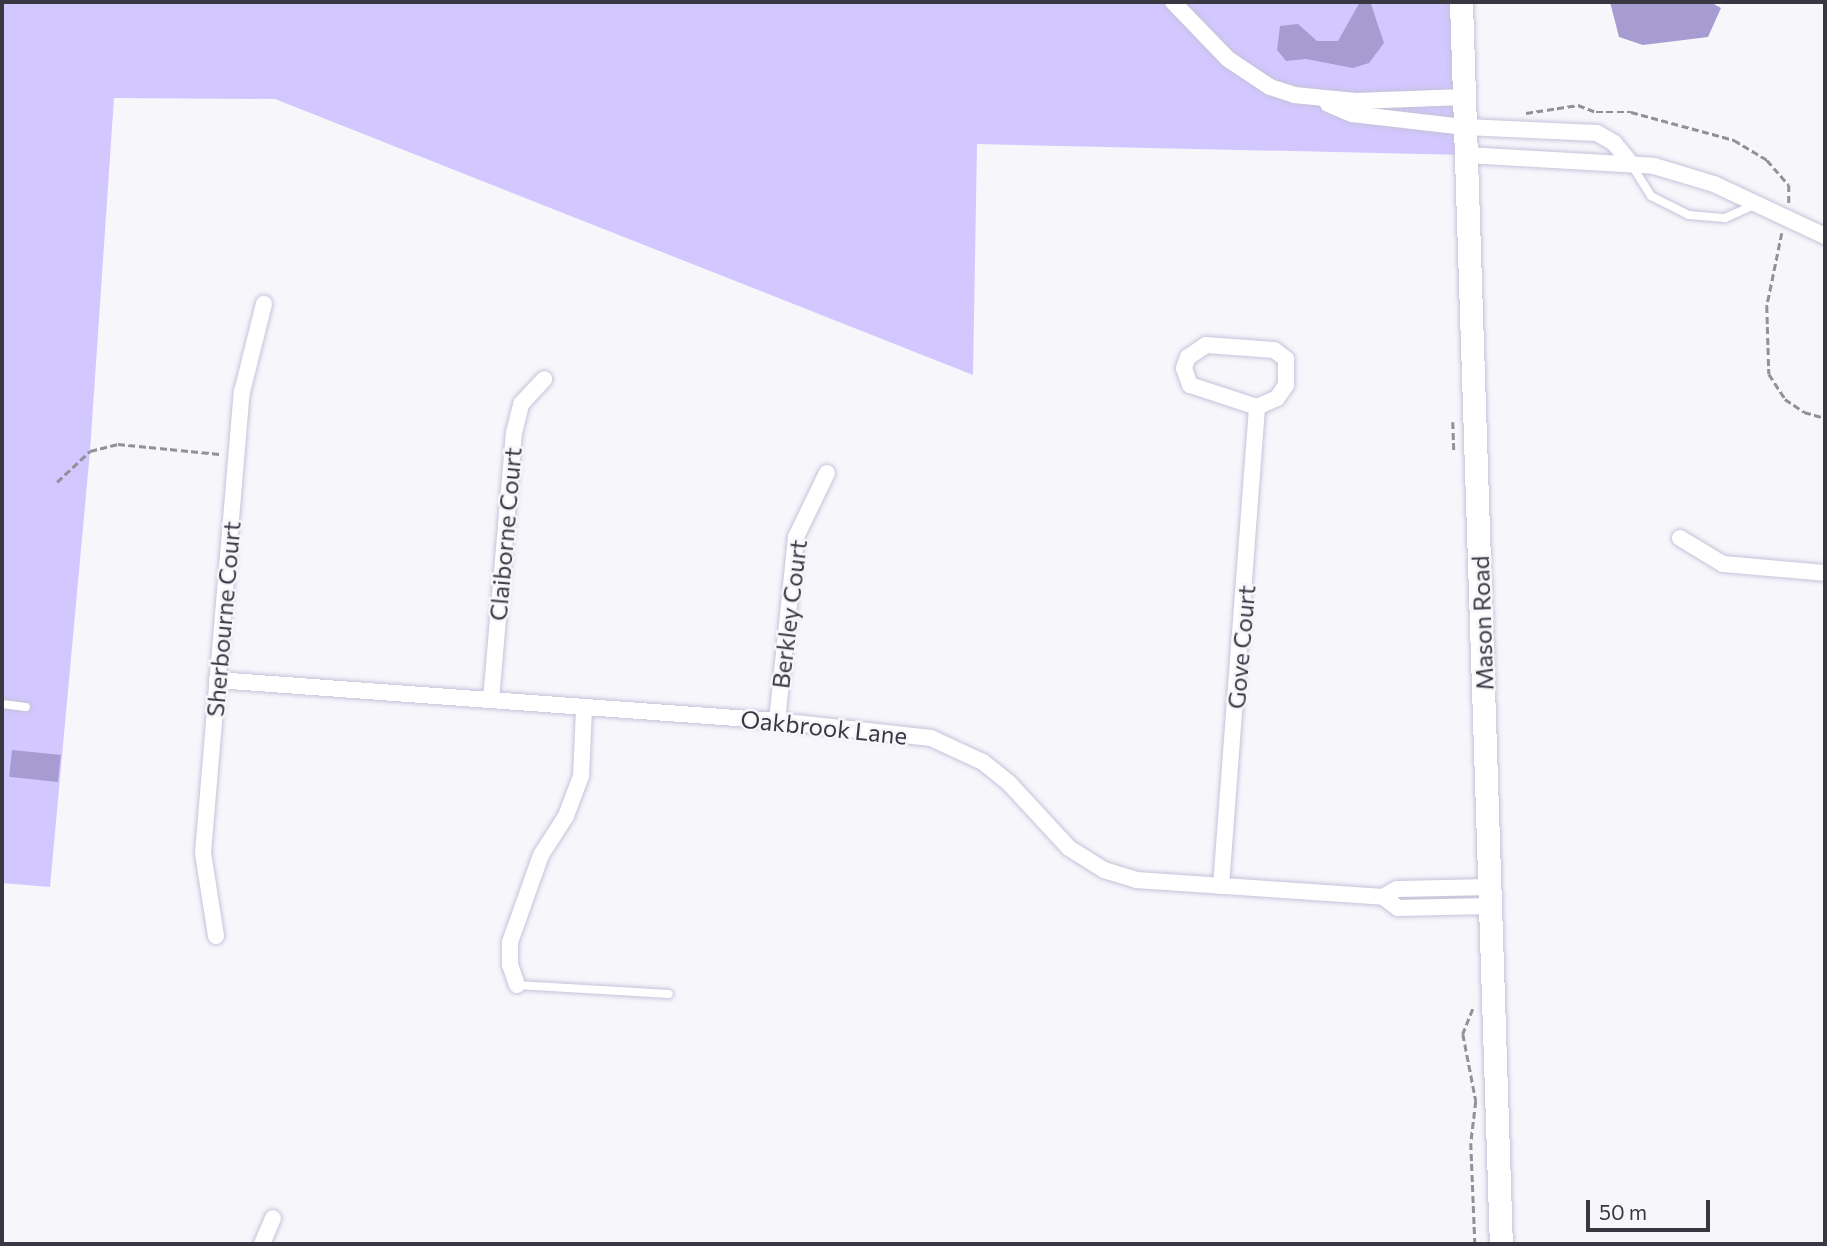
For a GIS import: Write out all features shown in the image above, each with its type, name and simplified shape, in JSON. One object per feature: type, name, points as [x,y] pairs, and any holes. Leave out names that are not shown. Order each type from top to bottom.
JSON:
[{"type":"main road","name":"Mason Road","points":[[1461,2],[1502,1244]]},
{"type":"street","points":[[1173,2],[1209,43],[1248,74],[1294,95],[1319,100],[1352,114],[1465,127],[1597,133],[1614,143],[1629,161]]},
{"type":"street","points":[[1319,100],[1464,97]]},
{"type":"street","points":[[1466,155],[1629,161],[1678,172],[1825,236]]},
{"type":"street","name":"Sherbourne Court","points":[[216,936],[204,853],[217,680],[242,393],[264,304]]},
{"type":"street","points":[[1206,345],[1274,350],[1286,359],[1286,385],[1277,398],[1257,407],[1190,385],[1184,368],[1188,357],[1206,345]]},
{"type":"street","name":"Claiborne Court","points":[[491,700],[514,433],[521,404],[544,379]]},
{"type":"street","name":"Gove Court","points":[[1221,886],[1257,407]]},
{"type":"street","name":"Berkley Court","points":[[778,721],[796,537],[809,503],[827,473]]},
{"type":"street","points":[[1680,538],[1723,564],[1825,573]]},
{"type":"street","name":"Oakbrook Lane","points":[[217,680],[584,709],[778,721],[931,738],[983,762],[1009,783],[1069,848],[1104,870],[1136,880],[1383,897],[1397,889],[1490,896]]},
{"type":"street","points":[[517,985],[510,942],[541,855],[566,816],[582,776],[584,709]]},
{"type":"street","points":[[262,1244],[273,1218]]},
{"type":"lane","points":[[1629,161],[1651,196],[1689,215],[1725,218],[1756,204]]},
{"type":"lane","points":[[2,704],[26,707]]},
{"type":"lane","points":[[517,985],[669,994]]},
{"type":"path","points":[[57,482],[90,451],[118,444],[237,455]]},
{"type":"path","points":[[1474,1005],[1464,1034],[1476,1101],[1471,1143],[1475,1244]]},
{"type":"shaded area","points":[[2,2],[1461,2],[1466,155],[977,144],[973,375],[275,99],[114,98],[90,451],[50,887],[2,883]]},
{"type":"shaded area","points":[[1360,2],[1371,4],[1384,43],[1369,63],[1353,68],[1306,59],[1286,61],[1277,50],[1280,26],[1298,24],[1317,41],[1338,41]]},
{"type":"shaded area","points":[[1610,2],[1710,2],[1721,8],[1708,37],[1643,45],[1619,37]]},
{"type":"shaded area","points":[[12,750],[61,755],[58,782],[9,777]]}]
